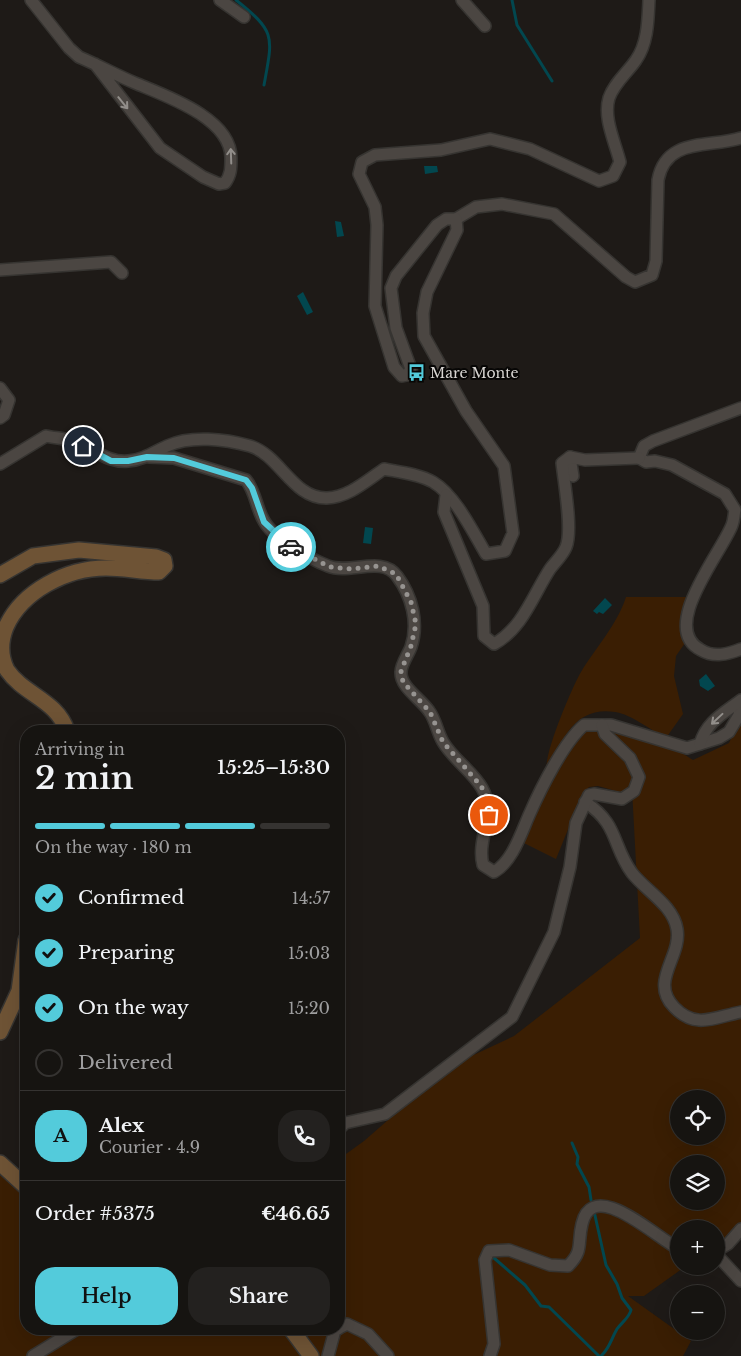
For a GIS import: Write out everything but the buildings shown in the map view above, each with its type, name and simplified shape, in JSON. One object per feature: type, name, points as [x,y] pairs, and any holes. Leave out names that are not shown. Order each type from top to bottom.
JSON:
[{"type":"street","points":[[31,0],[69,48],[79,57],[95,64],[189,107],[222,132],[231,148],[231,175],[225,183],[219,184],[203,177],[160,148],[95,64]]},
{"type":"street","points":[[220,0],[244,17]]},
{"type":"street","points":[[462,0],[485,26]]},
{"type":"street","points":[[649,0],[646,41],[637,59],[616,84],[609,98],[608,117],[620,162],[613,176],[599,181],[530,149],[490,139],[441,150],[375,156],[362,162],[359,174],[375,206],[377,225],[375,306],[395,368],[402,376],[408,376],[411,369],[396,328],[391,288],[396,276],[437,225],[446,219],[456,219],[476,207],[502,204],[554,214],[626,277],[635,282],[644,280],[652,275],[656,262],[660,167],[672,154],[683,148],[741,138]]},
{"type":"street","points":[[147,457],[168,446],[189,440],[220,441],[251,446],[272,460],[302,490],[325,498],[345,495],[384,469],[408,473],[433,482],[446,495],[461,513],[486,554],[505,551],[513,533],[504,466],[466,411],[424,336],[423,313],[427,292],[457,230],[456,219]]},
{"type":"street","points":[[0,270],[111,262],[122,273]]},
{"type":"street","points":[[0,388],[9,400],[4,415],[0,418]]},
{"type":"street","points":[[639,458],[644,446],[653,441],[741,408]]},
{"type":"street","points":[[0,464],[46,436],[72,441],[111,461],[128,461],[147,457],[174,458],[246,480],[252,488],[264,522],[288,545],[330,567],[352,569],[378,566],[396,574],[411,602],[416,624],[411,646],[401,671],[403,682],[430,712],[443,742],[481,786],[488,799],[489,815],[481,857],[483,865],[494,872],[504,866],[534,804],[573,734],[584,725],[602,725],[626,729],[687,748],[719,738],[729,732],[739,715],[741,702]]},
{"type":"street","points":[[446,495],[444,512],[483,606],[484,636],[494,644],[508,636],[536,597],[550,570],[566,547],[568,530],[562,463],[570,457]]},
{"type":"street","points":[[570,457],[580,469]]},
{"type":"street","points":[[570,457],[580,469]]},
{"type":"street","points":[[580,469],[639,458],[646,462],[655,461],[672,465],[724,494],[735,510],[732,525],[693,594],[686,631],[693,646],[704,652],[725,655],[741,649]]},
{"type":"street","points":[[0,575],[33,556],[79,550],[156,557],[164,560],[165,566],[159,572],[104,568],[77,573],[47,584],[30,595],[9,619],[0,639],[0,658],[8,672],[56,710],[65,725]]},
{"type":"street","points":[[508,636],[512,638],[523,632]]},
{"type":"street","points":[[700,744],[703,734],[717,717],[741,702]]},
{"type":"street","points":[[345,1123],[385,1114],[512,1017],[554,932],[570,867],[576,823],[585,802],[589,795],[594,794],[622,799],[634,791],[639,777],[630,758],[604,734],[602,725]]},
{"type":"street","points":[[585,802],[600,812],[612,829],[632,872],[671,912],[678,930],[664,986],[669,1001],[680,1014],[692,1020],[704,1021],[741,1012]]},
{"type":"street","points":[[0,1032],[19,991],[20,984]]},
{"type":"street","points":[[0,1163],[20,1181]]},
{"type":"street","points":[[490,1356],[494,1344],[485,1260],[489,1251],[509,1250],[550,1265],[568,1266],[578,1256],[584,1214],[589,1208],[596,1205],[613,1206],[670,1243]]},
{"type":"street","points":[[725,1246],[741,1229]]},
{"type":"street","points":[[725,1262],[741,1281]]},
{"type":"street","points":[[345,1325],[347,1324],[368,1334],[388,1356]]},
{"type":"street","points":[[33,1356],[67,1335]]},
{"type":"street","points":[[295,1335],[311,1356]]},
{"type":"street","points":[[328,1356],[334,1335]]},
{"type":"shaded area","points":[[626,597],[688,597],[687,640],[676,656],[674,676],[683,714],[666,738],[621,713],[601,712],[589,714],[572,727],[547,769],[549,750],[571,692],[581,672],[617,617]]},
{"type":"shaded area","points":[[741,717],[741,1228],[725,1239],[725,1220],[670,1220],[670,1275],[673,1275],[644,1296],[628,1296],[670,1326],[670,1340],[691,1341],[683,1356],[0,1356],[0,1175],[20,1192],[20,1335],[345,1335],[345,1155],[364,1141],[450,1066],[514,1036],[640,938],[632,789],[642,784],[640,767],[634,756],[613,735],[614,731],[674,748],[693,760],[729,743]]},
{"type":"shaded area","points":[[588,728],[611,741],[628,762],[635,778],[623,793],[598,786],[589,787],[582,795],[556,859],[522,842],[542,798],[579,731]]},
{"type":"water","points":[[424,166],[437,166],[438,172],[425,174]]},
{"type":"water","points":[[335,221],[341,222],[344,236],[337,237]]},
{"type":"water","points":[[303,292],[313,312],[307,315],[297,296]]},
{"type":"water","points":[[365,527],[373,528],[371,544],[363,543]]},
{"type":"water","points":[[605,598],[612,605],[603,614],[599,612],[597,614],[593,611]]},
{"type":"water","points":[[706,674],[715,686],[708,691],[700,686],[699,680]]},
{"type":"waterway","points":[[236,0],[259,20],[268,36],[270,45],[264,85]]},
{"type":"waterway","points":[[512,0],[517,25],[552,81]]},
{"type":"waterway","points":[[572,1143],[578,1157],[577,1164],[589,1187],[591,1200]]},
{"type":"waterway","points":[[594,1211],[606,1265],[617,1284],[622,1298],[631,1310],[601,1356]]},
{"type":"waterway","points":[[494,1258],[525,1285],[541,1306],[549,1307],[599,1356]]},
{"type":"way so far","points":[[291,547],[330,567],[352,569],[378,566],[396,574],[411,602],[416,624],[411,646],[401,671],[403,682],[430,712],[443,742],[481,786],[488,799],[489,815]]},
{"type":"place","name":"Mare Monte","points":[[416,373]]},
{"type":"route","points":[[83,446],[111,461],[128,461],[147,457],[174,458],[246,480],[252,488],[264,522],[291,547]]}]
